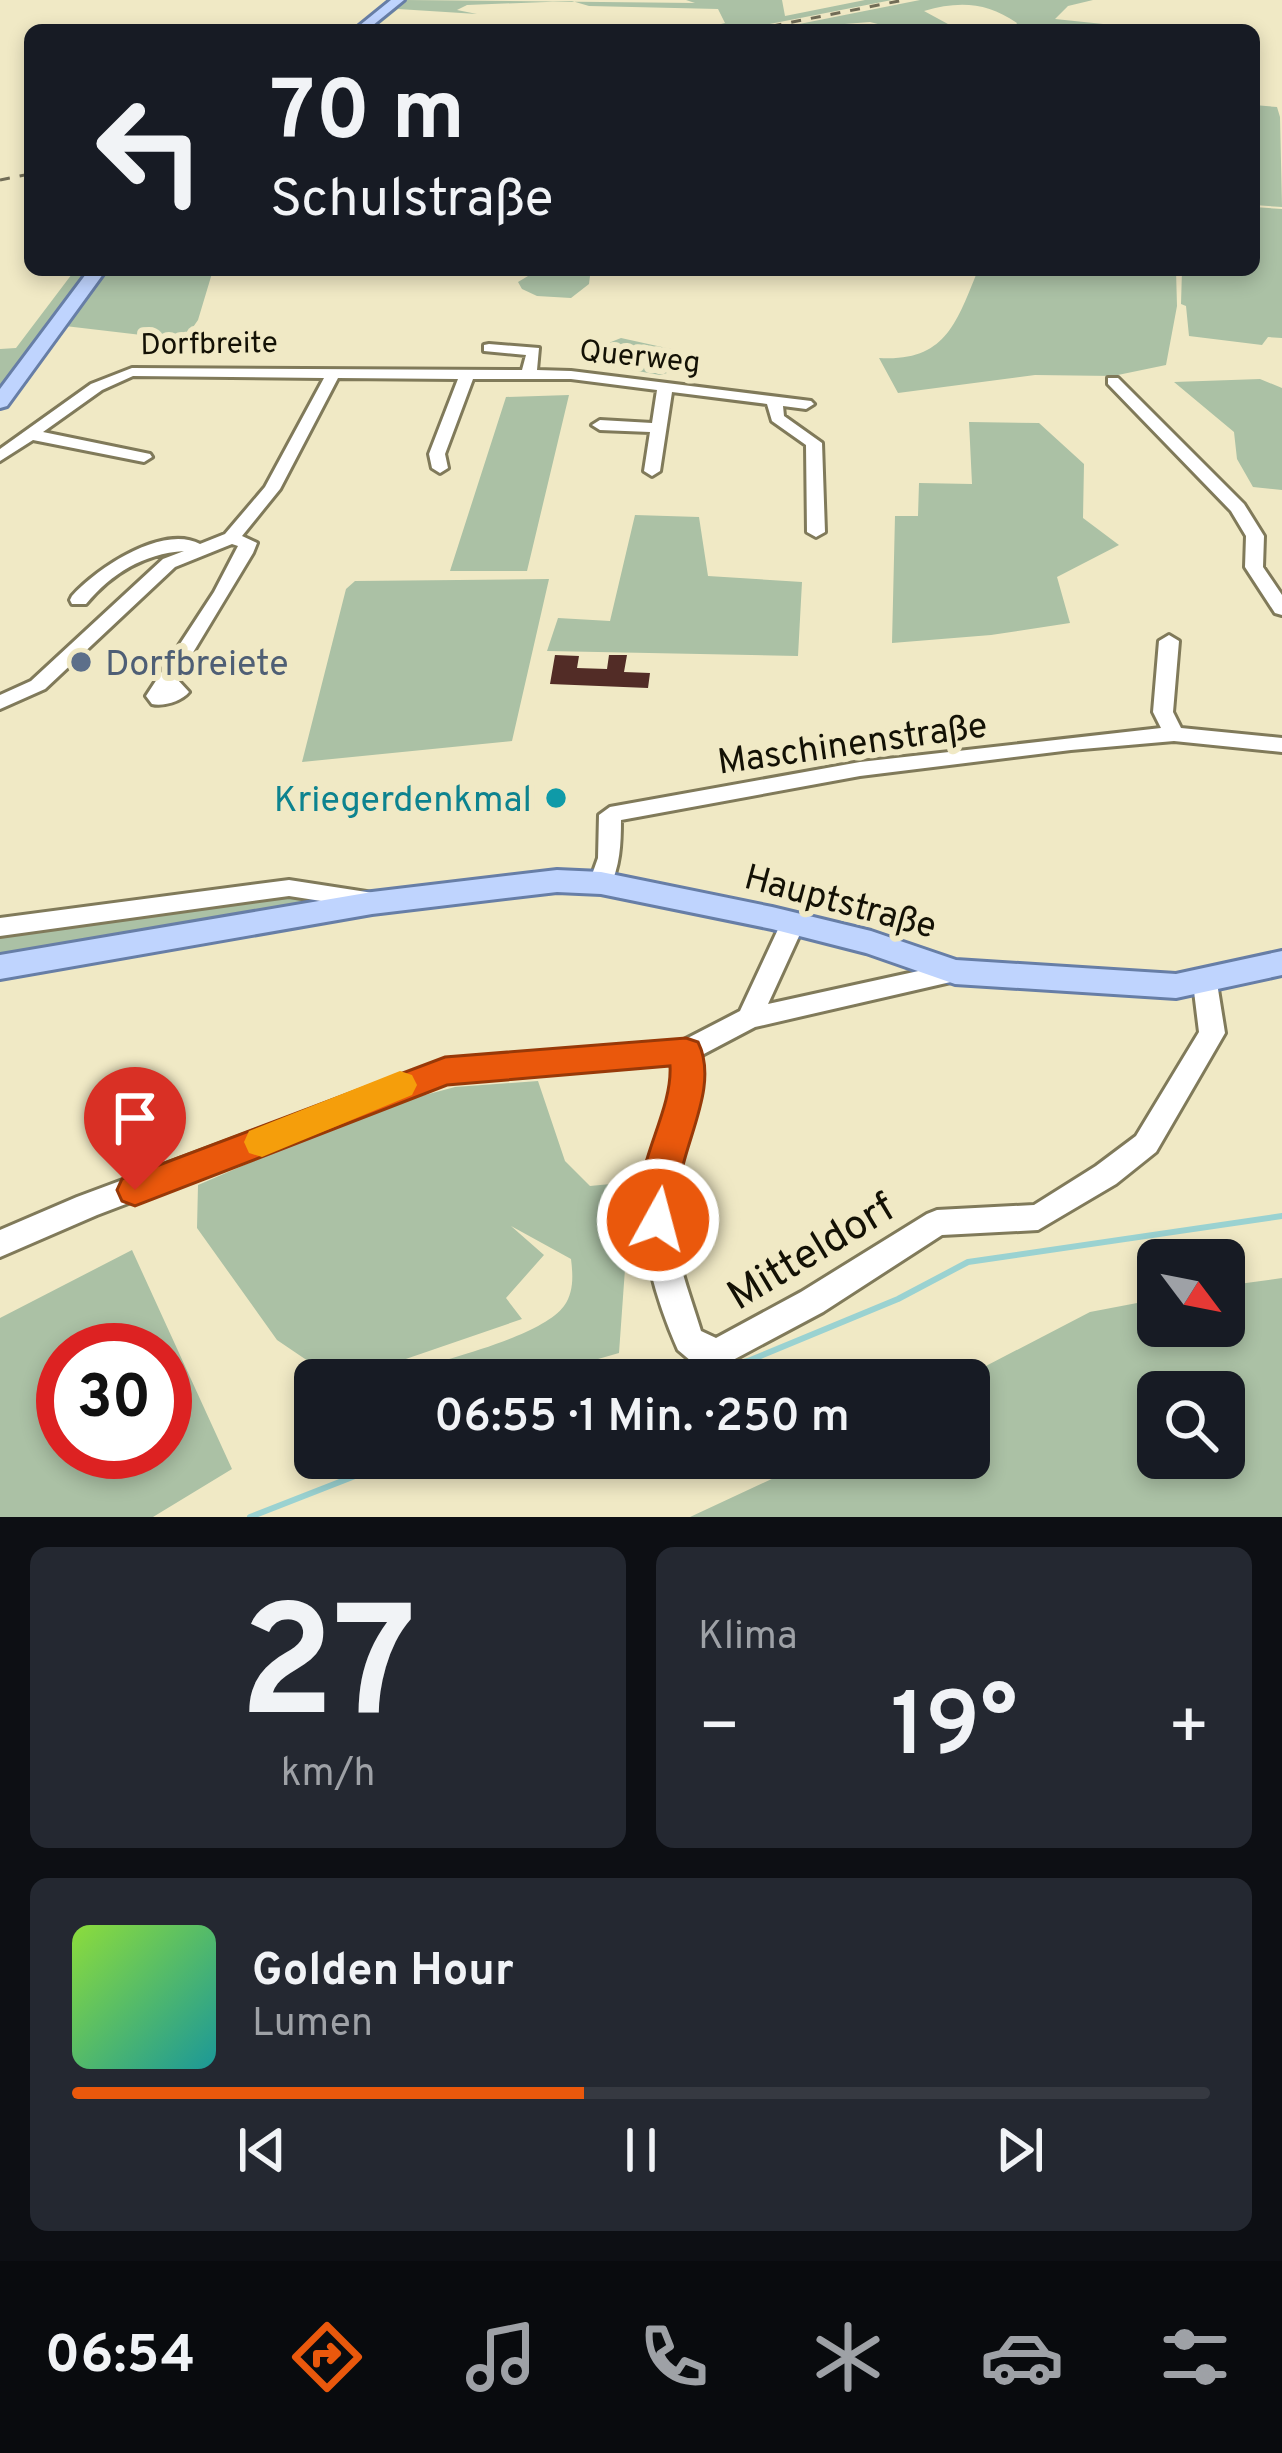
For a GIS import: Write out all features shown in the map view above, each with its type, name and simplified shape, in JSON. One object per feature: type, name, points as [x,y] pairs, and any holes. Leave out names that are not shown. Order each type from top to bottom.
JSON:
[{"type":"main road","points":[[368,24],[398,0]]},
{"type":"main road","points":[[0,402],[94,276]]},
{"type":"main road","name":"Hauptstraße","points":[[0,967],[379,902],[533,882],[601,884],[793,923],[955,972],[1116,984],[1205,983],[1282,963]]},
{"type":"street","points":[[489,348],[535,350],[530,374]]},
{"type":"street","name":"Dorfbreite","points":[[0,456],[95,386],[132,372],[467,374]]},
{"type":"street","points":[[0,703],[38,685],[154,574],[231,538],[272,489],[334,373]]},
{"type":"street","points":[[440,468],[437,454],[467,374]]},
{"type":"street","name":"Querweg","points":[[467,374],[530,374],[806,404]]},
{"type":"street","points":[[1114,381],[1238,508],[1255,536],[1254,567],[1282,609]]},
{"type":"street","points":[[652,471],[665,387]]},
{"type":"street","points":[[774,398],[777,418],[814,443],[816,532]]},
{"type":"street","points":[[599,425],[656,428]]},
{"type":"street","points":[[33,435],[144,457]]},
{"type":"street","points":[[166,680],[249,550],[248,543],[231,538]]},
{"type":"street","points":[[79,600],[92,584],[128,558],[161,548],[204,548]]},
{"type":"street","points":[[1169,641],[1163,712],[1174,734]]},
{"type":"street","name":"Maschinenstraße","points":[[601,884],[609,858],[610,815],[860,769],[1174,734],[1282,745]]},
{"type":"street","name":"Hauptstraße","points":[[0,927],[289,888],[379,902]]},
{"type":"street","points":[[749,1018],[793,923]]},
{"type":"street","points":[[0,1244],[87,1206],[445,1071],[686,1051],[749,1018],[955,972]]},
{"type":"street","name":"Mitteldorf","points":[[686,1051],[688,1084],[662,1178],[658,1220],[689,1340],[703,1351],[718,1353],[812,1302],[938,1223],[1038,1217],[1120,1165],[1146,1144],[1212,1033],[1205,983]]},
{"type":"green space","points":[[406,0],[557,2],[467,5],[457,10],[477,14],[398,9],[375,24]]},
{"type":"green space","points":[[782,0],[785,16],[865,0],[892,0],[770,24],[721,24],[725,23],[718,9],[575,2]]},
{"type":"green space","points":[[920,0],[1093,0],[1068,6],[1055,19],[1103,24],[1016,24],[983,7],[961,5],[924,11],[948,24],[799,24]]},
{"type":"green space","points":[[1260,106],[1277,107],[1280,117],[1282,207],[1260,205]]},
{"type":"green space","points":[[1260,207],[1282,209],[1282,338],[1268,337],[1262,345],[1189,336],[1186,306],[1181,304],[1182,276],[1260,276]]},
{"type":"green space","points":[[70,276],[88,276],[0,393],[0,349],[16,348]]},
{"type":"green space","points":[[102,276],[211,276],[198,320],[184,340],[65,326]]},
{"type":"green space","points":[[528,276],[590,276],[589,284],[571,298],[537,296],[518,282]]},
{"type":"green space","points":[[976,276],[1176,276],[1177,306],[1166,365],[1113,376],[1035,375],[898,393],[879,358],[901,358],[934,346],[963,307]]},
{"type":"green space","points":[[621,338],[680,351],[681,369],[660,375],[615,367],[625,358],[606,353],[601,346]]},
{"type":"green space","points":[[1260,379],[1282,388],[1282,490],[1253,487],[1237,459],[1234,432],[1174,382]]},
{"type":"green space","points":[[569,395],[527,571],[450,571],[506,397]]},
{"type":"green space","points":[[969,422],[1039,423],[1084,464],[1083,518],[1119,545],[1057,577],[1070,623],[892,643],[895,516],[918,516],[919,483],[972,484]]},
{"type":"green space","points":[[635,515],[699,517],[708,576],[802,582],[798,656],[547,651],[558,618],[610,621]]},
{"type":"green space","points":[[549,579],[512,741],[302,762],[346,589],[355,581]]},
{"type":"green space","points":[[290,892],[340,902],[0,959],[0,932],[133,918]]},
{"type":"green space","points":[[538,1081],[565,1161],[590,1186],[642,1181],[652,1244],[626,1255],[619,1353],[598,1359],[447,1359],[535,1328],[564,1306],[571,1289],[571,1259],[511,1226],[544,1255],[506,1298],[522,1319],[406,1359],[305,1359],[277,1340],[197,1228],[198,1185],[376,1108],[455,1087]]},
{"type":"green space","points":[[132,1250],[165,1323],[36,1323],[36,1479],[192,1479],[192,1381],[232,1469],[153,1517],[0,1517],[0,1318]]},
{"type":"green space","points":[[1282,1278],[1282,1517],[690,1517],[772,1479],[990,1479],[990,1364],[1090,1312],[1137,1303],[1137,1347],[1245,1347],[1245,1283]]},
{"type":"building","points":[[555,655],[579,656],[577,668],[607,669],[609,655],[627,655],[624,672],[650,673],[648,688],[550,684]]},
{"type":"waterway","points":[[753,1359],[898,1299],[968,1262],[1282,1216]]},
{"type":"waterway","points":[[250,1517],[347,1479]]},
{"type":"railway","points":[[782,24],[904,0]]},
{"type":"railway","points":[[0,180],[24,175]]},
{"type":"slow traffic","points":[[262,1142],[400,1085]]},
{"type":"place","name":"Dorfbreiete","points":[[81,662]]},
{"type":"place","name":"Kriegerdenkmal","points":[[556,798]]},
{"type":"route","points":[[135,1190],[445,1071],[686,1051],[688,1084],[662,1178],[658,1220]]}]
